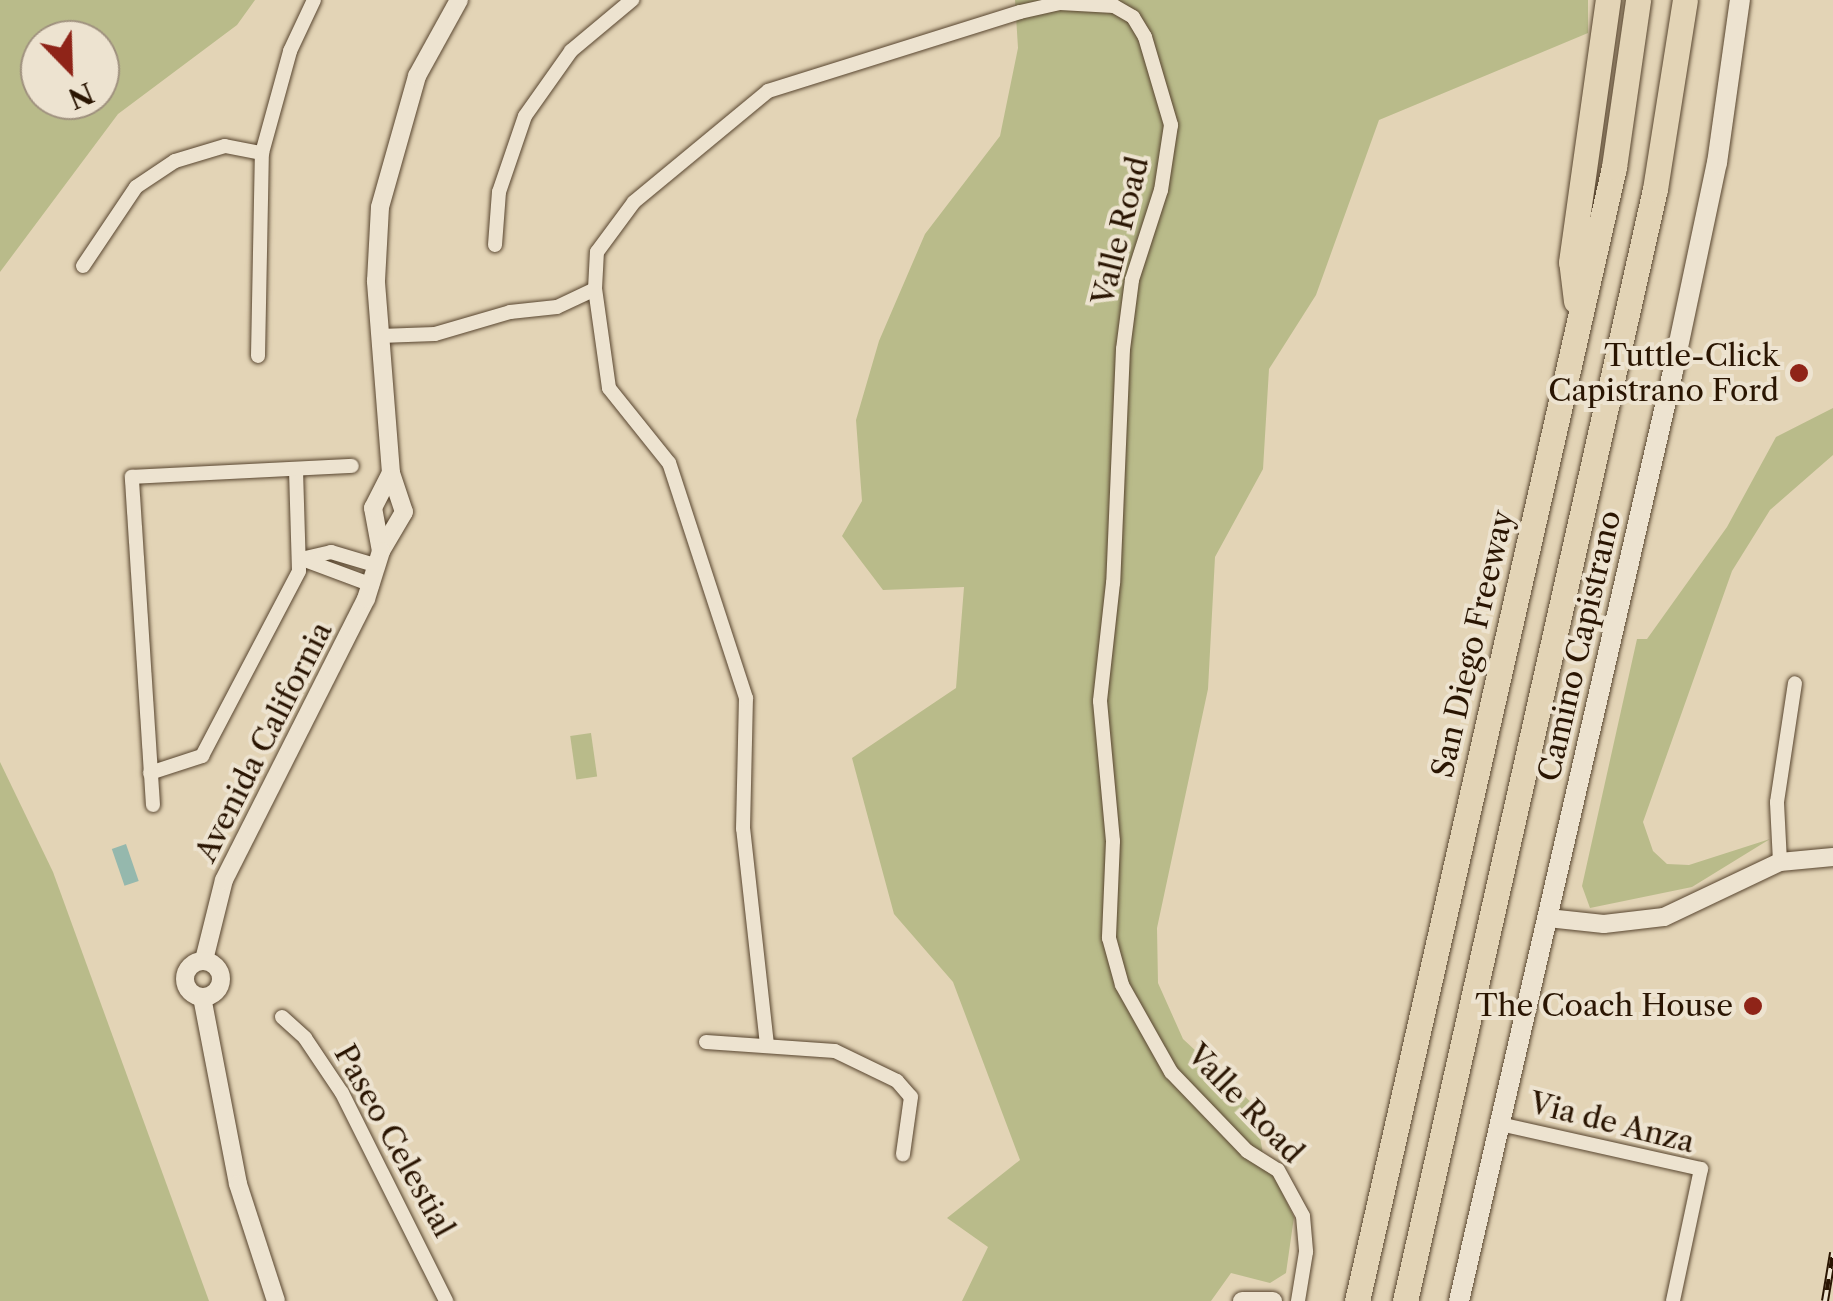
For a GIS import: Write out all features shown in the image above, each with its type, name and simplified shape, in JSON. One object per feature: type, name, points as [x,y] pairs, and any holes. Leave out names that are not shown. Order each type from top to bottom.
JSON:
[{"type":"highway","points":[[1578,316],[1571,262],[1608,0]]},
{"type":"highway","name":"San Diego Freeway","points":[[1357,1301],[1614,167],[1638,0]]},
{"type":"highway","points":[[1405,1301],[1655,190],[1685,0]]},
{"type":"main road","name":"Camino Capistrano","points":[[1459,1301],[1717,163],[1740,0]]},
{"type":"street","points":[[258,356],[262,152],[290,51],[314,0]]},
{"type":"street","name":"Avenida California","points":[[276,1301],[234,1169],[202,998],[185,978],[204,960],[224,880],[372,585],[379,559],[404,512],[391,472],[376,244],[388,169],[417,76],[459,0]]},
{"type":"street","points":[[495,245],[499,192],[525,116],[572,51],[632,0]]},
{"type":"street","name":"Valle Road","points":[[767,1045],[743,828],[746,698],[668,463],[610,388],[594,289],[596,252],[622,213],[768,91],[1060,3],[1114,6],[1133,17],[1151,54],[1171,125],[1160,190],[1132,280],[1124,349],[1113,583],[1100,701],[1113,841],[1109,938],[1122,985],[1171,1072],[1247,1151],[1278,1170],[1303,1216],[1306,1252],[1298,1301]]},
{"type":"street","points":[[83,266],[136,187],[174,160],[225,146],[262,152]]},
{"type":"street","points":[[380,336],[435,334],[510,312],[557,307],[594,289]]},
{"type":"street","points":[[153,805],[132,477],[352,466]]},
{"type":"street","points":[[150,773],[202,756],[301,558],[296,471]]},
{"type":"street","name":"Avenida California","points":[[379,559],[372,514],[391,472]]},
{"type":"street","points":[[301,558],[331,552],[379,559]]},
{"type":"street","points":[[301,558],[372,585]]},
{"type":"street","points":[[1780,862],[1777,802],[1795,682]]},
{"type":"street","points":[[1548,918],[1604,924],[1664,917],[1780,862],[1833,858]]},
{"type":"street","name":"Avenida California","points":[[202,998],[221,984],[218,968],[204,960]]},
{"type":"street","name":"Paseo Celestial","points":[[282,1017],[305,1038],[342,1094],[446,1301]]},
{"type":"street","points":[[706,1042],[835,1051],[907,1088],[904,1154]]},
{"type":"street","name":"Via de Anza","points":[[1500,1124],[1701,1169],[1674,1301]]},
{"type":"street","points":[[1242,1301],[1273,1301]]},
{"type":"green space","points":[[0,0],[255,0],[237,25],[120,113],[120,20],[20,20],[20,120],[114,120],[0,272]]},
{"type":"green space","points":[[1015,0],[1588,0],[1588,33],[1379,120],[1316,295],[1269,369],[1263,469],[1215,557],[1208,689],[1157,928],[1158,983],[1183,1039],[1254,1105],[1263,1154],[1294,1217],[1286,1273],[1270,1283],[1231,1273],[1211,1301],[962,1301],[988,1247],[947,1218],[1020,1160],[953,982],[894,914],[852,758],[956,688],[964,587],[883,590],[842,536],[862,501],[856,420],[879,341],[925,234],[1000,136],[1018,48]]},
{"type":"green space","points":[[1833,408],[1833,455],[1770,510],[1732,571],[1643,822],[1653,851],[1667,864],[1689,865],[1770,839],[1692,887],[1590,908],[1582,886],[1637,639],[1647,639],[1727,527],[1776,437]]},
{"type":"green space","points":[[591,733],[597,777],[576,779],[570,736]]},
{"type":"green space","points":[[0,762],[53,872],[209,1301],[0,1301]]},
{"type":"water","points":[[126,844],[139,881],[125,886],[112,849]]},
{"type":"railway","points":[[1825,1301],[1833,1253]]},
{"type":"place","name":"Tuttle-Click Capistrano Ford","points":[[1799,373]]},
{"type":"place","name":"The Coach House","points":[[1753,1006]]}]
